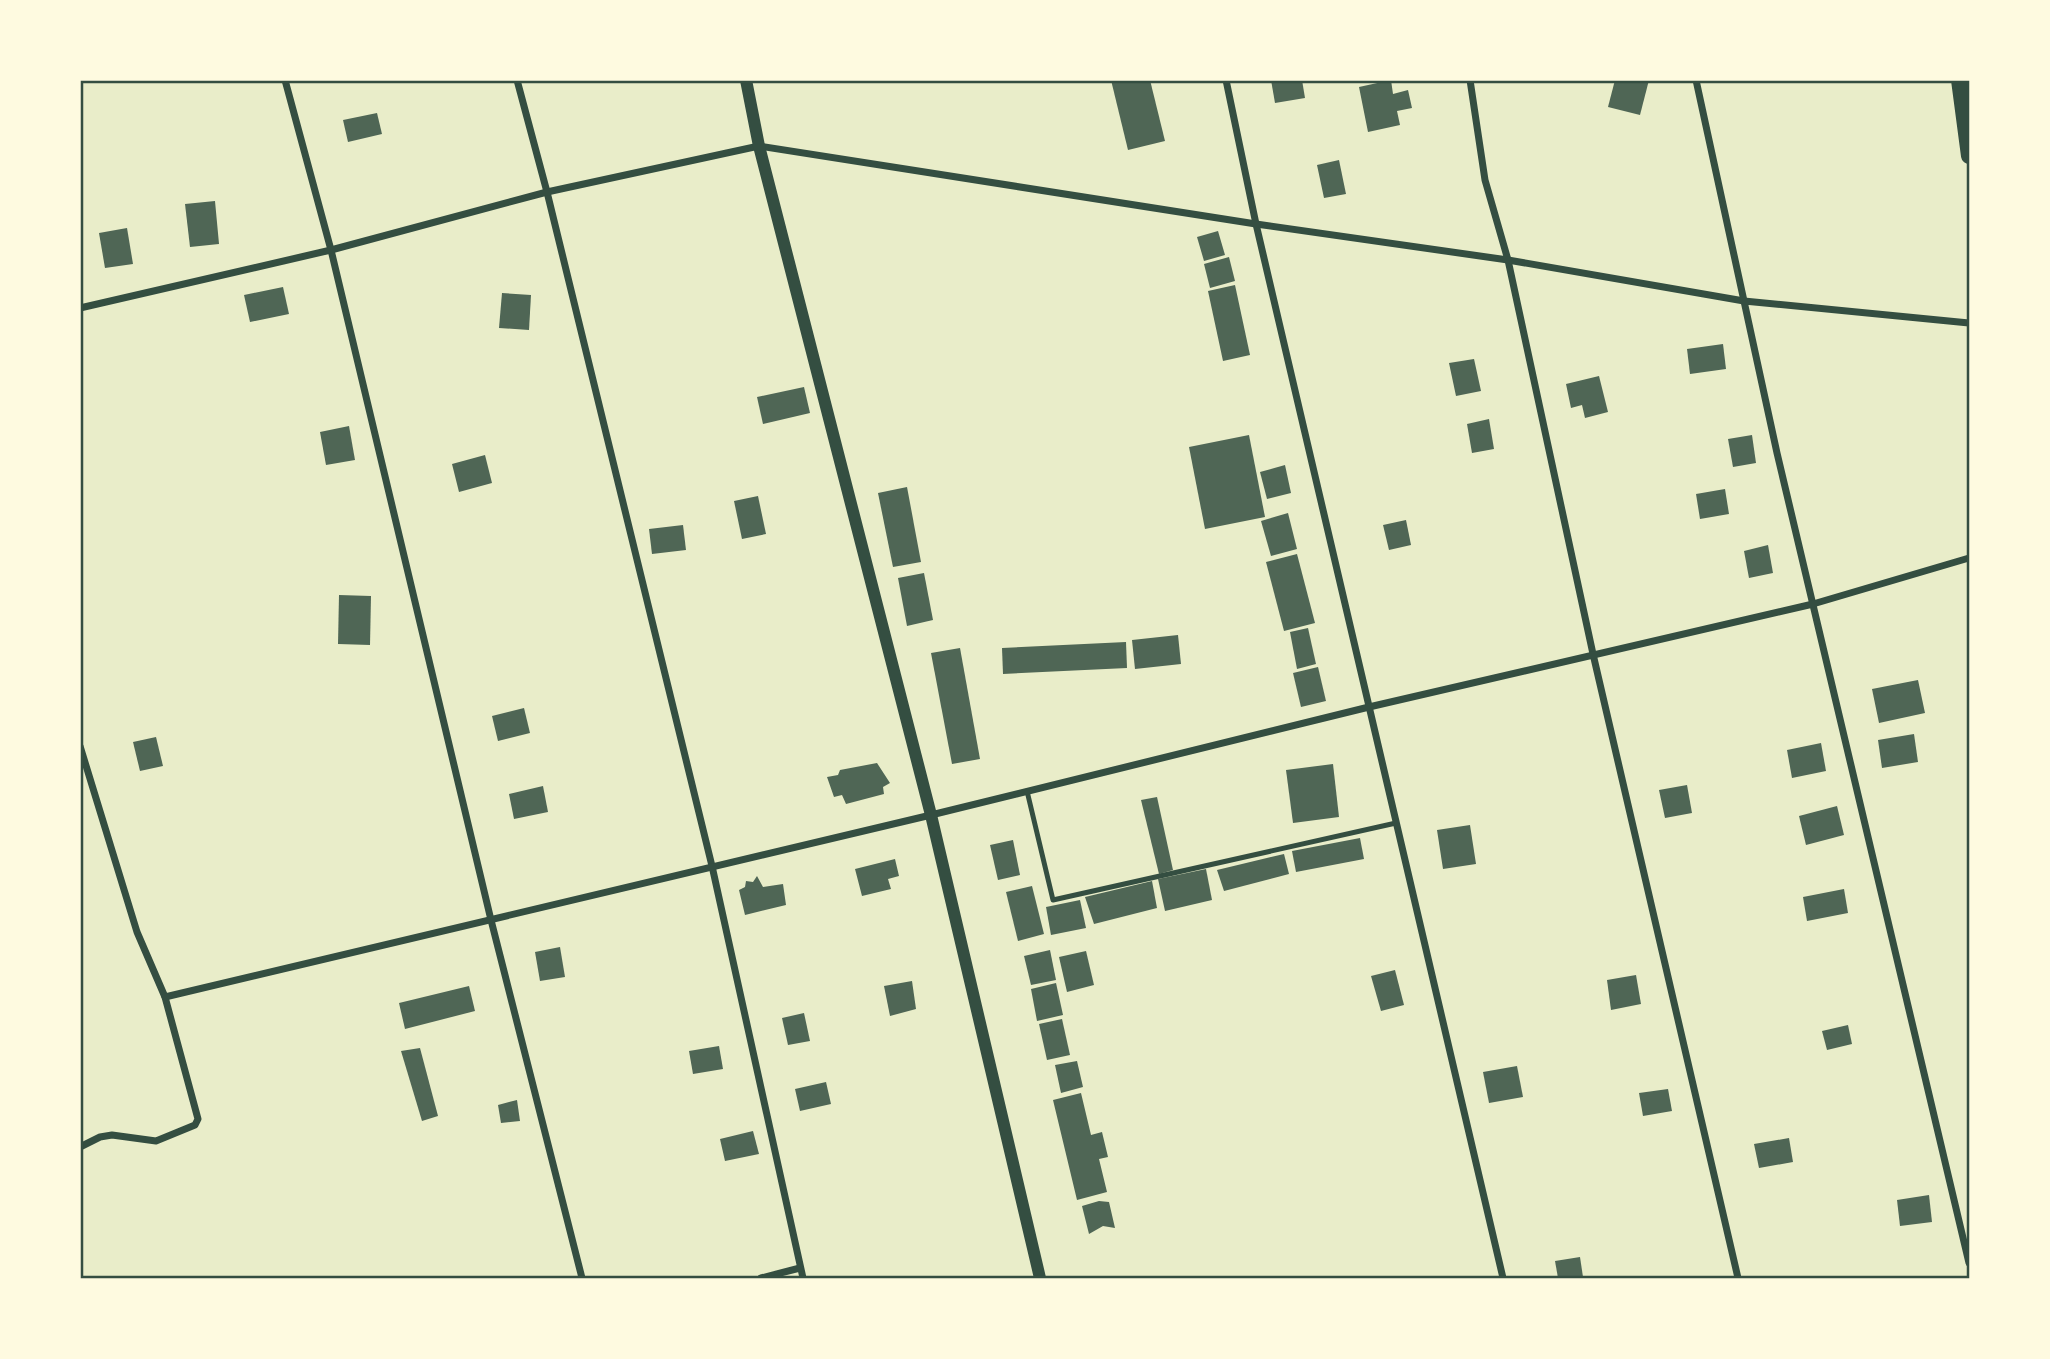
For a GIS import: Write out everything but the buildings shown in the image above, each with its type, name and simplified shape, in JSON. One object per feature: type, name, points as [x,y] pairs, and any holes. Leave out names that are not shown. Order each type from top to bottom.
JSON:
[{"type":"main road","points":[[1959,80],[1969,156]]},
{"type":"street","points":[[285,80],[331,250],[491,920],[582,1279]]},
{"type":"street","points":[[517,80],[547,192],[712,866],[803,1279]]},
{"type":"street","points":[[746,80],[759,146],[930,815],[1040,1279]]},
{"type":"street","points":[[1226,80],[1256,224],[1503,1279]]},
{"type":"street","points":[[1470,80],[1485,180],[1508,260],[1593,654],[1738,1279]]},
{"type":"street","points":[[1696,80],[1777,453],[1969,1263]]},
{"type":"street","points":[[80,308],[331,250],[547,192],[759,146],[1256,224],[1508,260],[1744,301],[1969,323]]},
{"type":"street","points":[[164,997],[930,815],[1369,707],[1813,604],[1969,558]]},
{"type":"street","points":[[80,746],[137,932],[164,997],[197,1122],[156,1141],[112,1135],[100,1137],[80,1147]]},
{"type":"street","points":[[761,1279],[800,1268]]},
{"type":"lane","points":[[1027,791],[1053,900],[1396,824]]}]
